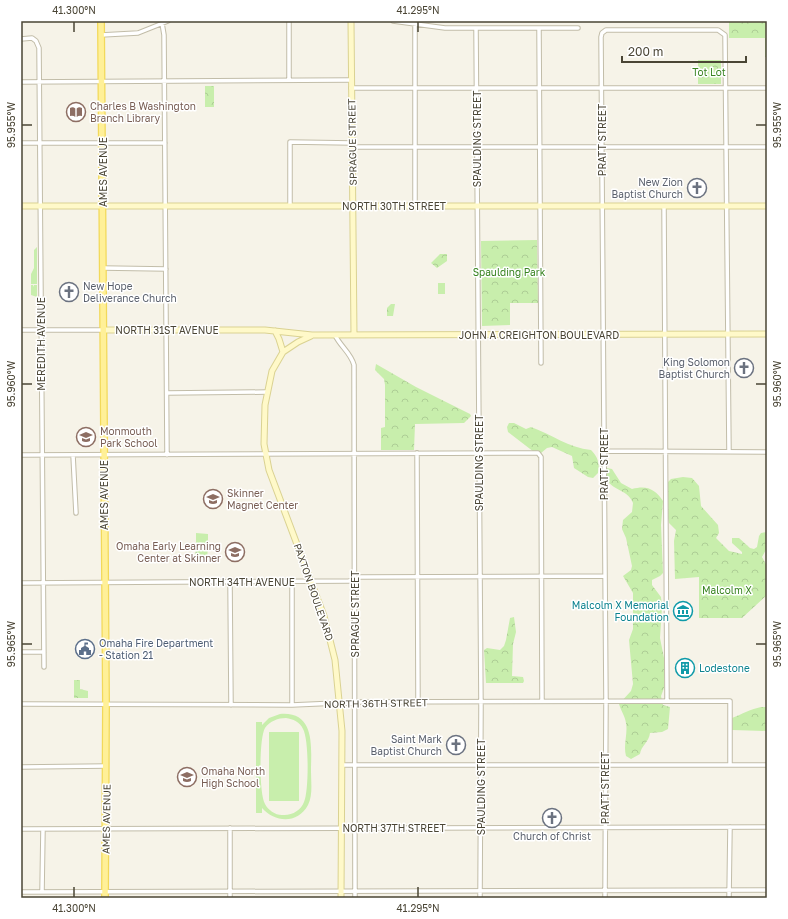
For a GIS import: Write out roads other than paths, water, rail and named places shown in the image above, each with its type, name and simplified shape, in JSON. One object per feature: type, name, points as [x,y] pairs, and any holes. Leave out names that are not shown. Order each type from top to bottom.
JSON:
[{"type":"main road","name":"AMES AVENUE","points":[[101,21],[106,705],[105,895]]},
{"type":"street","points":[[101,35],[136,34],[168,21]]},
{"type":"street","points":[[289,21],[289,80]]},
{"type":"street","name":"SPRAGUE STREET","points":[[351,21],[354,335]]},
{"type":"street","points":[[393,21],[415,25],[476,28],[578,28]]},
{"type":"street","points":[[162,23],[164,35],[167,455]]},
{"type":"street","points":[[415,25],[415,205]]},
{"type":"street","name":"SPAULDING STREET","points":[[476,28],[481,702],[480,898]]},
{"type":"street","points":[[539,28],[541,363]]},
{"type":"street","name":"PRATT STREET","points":[[605,898],[606,701],[601,37],[604,31],[722,31],[725,36],[726,88]]},
{"type":"street","name":"MEREDITH AVENUE","points":[[21,39],[32,38],[36,41],[39,48],[44,667]]},
{"type":"street","points":[[21,82],[351,80]]},
{"type":"street","points":[[351,88],[767,88]]},
{"type":"street","points":[[726,88],[729,452]]},
{"type":"street","points":[[290,206],[290,142],[415,147],[767,147]]},
{"type":"street","points":[[21,143],[165,143]]},
{"type":"street","name":"NORTH 30TH STREET","points":[[21,206],[767,206]]},
{"type":"street","points":[[664,206],[667,701]]},
{"type":"street","points":[[103,268],[166,269]]},
{"type":"street","name":"NORTH 31ST AVENUE","points":[[21,330],[275,331],[312,336]]},
{"type":"street","points":[[275,331],[283,352]]},
{"type":"street","name":"JOHN A CREIGHTON BOULEVARD","points":[[312,336],[767,334]]},
{"type":"street","name":"SPRAGUE STREET","points":[[335,335],[339,343],[352,359],[354,365],[356,703],[355,898]]},
{"type":"street","name":"PAXTON BOULEVARD","points":[[312,336],[298,342],[283,352],[272,371],[267,392],[264,435],[265,454],[274,484],[324,616],[338,673],[342,765],[341,898]]},
{"type":"street","points":[[167,393],[267,392]]},
{"type":"street","points":[[604,451],[767,452]]},
{"type":"street","points":[[416,453],[418,702]]},
{"type":"street","points":[[21,455],[538,453],[541,457],[542,701]]},
{"type":"street","points":[[74,455],[76,513]]},
{"type":"street","name":"NORTH 34TH AVENUE","points":[[21,583],[311,582],[349,581],[360,576],[605,576]]},
{"type":"street","points":[[230,582],[231,705]]},
{"type":"street","points":[[292,582],[292,705]]},
{"type":"street","points":[[21,652],[44,652]]},
{"type":"street","name":"NORTH 36TH STREET","points":[[21,704],[292,705],[418,702],[730,701],[730,765]]},
{"type":"street","points":[[342,765],[767,765]]},
{"type":"street","points":[[21,767],[106,766]]},
{"type":"street","points":[[729,898],[730,827]]},
{"type":"street","name":"NORTH 37TH STREET","points":[[21,829],[767,827]]},
{"type":"street","points":[[230,828],[230,898]]},
{"type":"street","points":[[42,892],[43,829]]},
{"type":"street","points":[[21,892],[105,895],[230,891],[767,890]]},
{"type":"place","name":"Charles B Washington Branch Library","points":[[76,112]]},
{"type":"place","name":"New Zion Baptist Church","points":[[697,188]]},
{"type":"place","name":"New Hope Deliverance Church","points":[[69,292]]},
{"type":"place","name":"King Solomon Baptist Church","points":[[744,368]]},
{"type":"place","name":"Monmouth Park School","points":[[86,437]]},
{"type":"place","name":"Skinner Magnet Center","points":[[213,499]]},
{"type":"place","name":"Omaha Early Learning Center at Skinner","points":[[235,552]]},
{"type":"place","name":"Malcolm X Memorial Foundation","points":[[683,611]]},
{"type":"place","name":"Omaha Fire Department - Station 21","points":[[85,649]]},
{"type":"place","name":"Lodestone","points":[[685,668]]},
{"type":"place","name":"Saint Mark Baptist Church","points":[[456,745]]},
{"type":"place","name":"Omaha North High School","points":[[187,777]]},
{"type":"place","name":"Church of Christ","points":[[552,818]]},
{"type":"park label","name":"Tot Lot","points":[[709,72]]},
{"type":"park label","name":"Spaulding Park","points":[[509,272]]},
{"type":"park label","name":"Malcolm X","points":[[727,590]]}]
